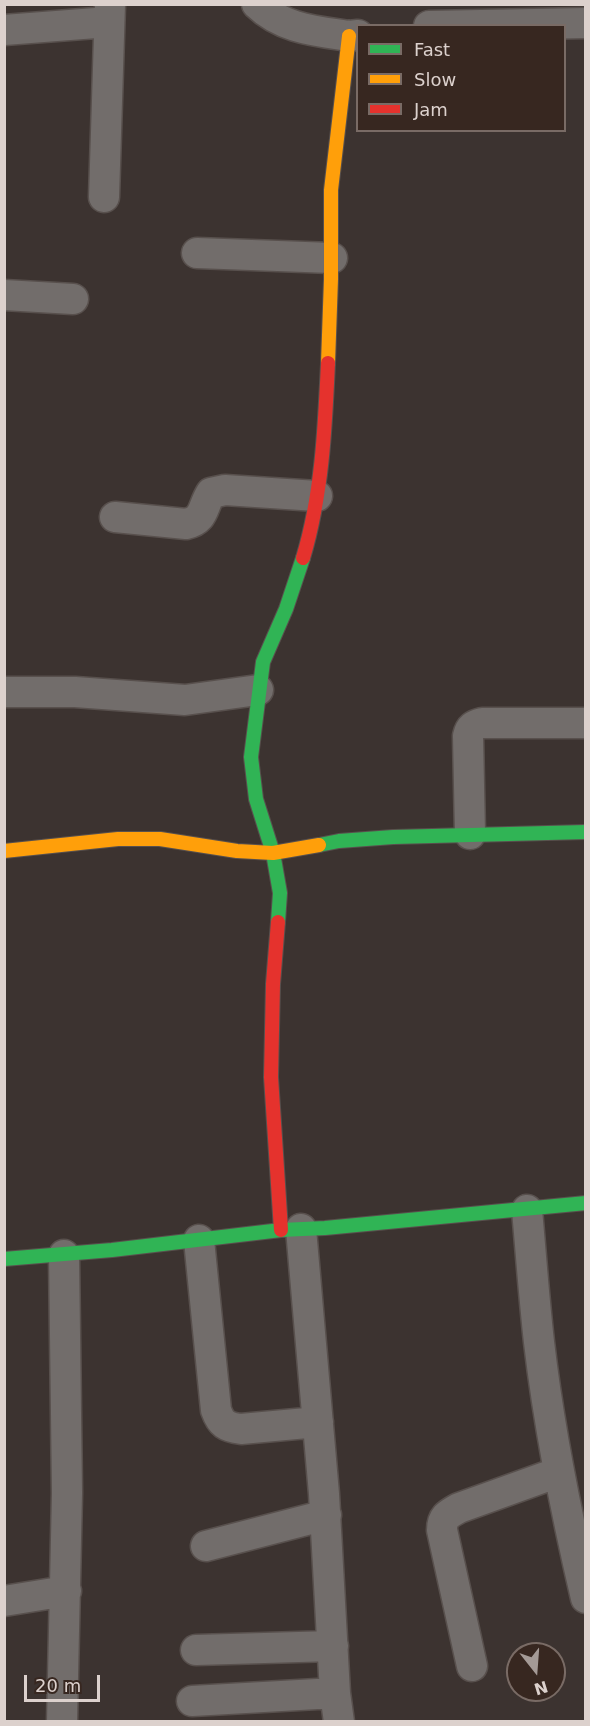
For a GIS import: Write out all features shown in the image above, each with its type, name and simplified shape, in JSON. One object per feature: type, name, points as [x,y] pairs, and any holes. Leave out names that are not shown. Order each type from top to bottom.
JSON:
[{"type":"street","points":[[192,1701],[337,1708],[326,1515],[318,1422],[271,1077],[273,984],[280,892],[273,852],[256,799],[251,757],[263,662],[286,609],[304,556],[317,496],[326,410],[332,258],[332,190],[353,35],[296,27],[268,15],[257,4]]},
{"type":"street","points":[[416,4],[418,24]]},
{"type":"street","points":[[4,30],[110,13],[104,197]]},
{"type":"street","points":[[533,24],[585,23]]},
{"type":"street","points":[[197,254],[332,258]]},
{"type":"street","points":[[4,295],[73,298]]},
{"type":"street","points":[[116,517],[186,524],[195,522],[212,493],[225,489],[317,496]]},
{"type":"street","points":[[4,692],[75,692],[185,700],[258,690]]},
{"type":"street","points":[[470,834],[469,729],[475,724],[483,723],[585,723]]},
{"type":"street","points":[[4,851],[118,839],[160,839],[237,851],[273,852],[339,841],[470,834],[585,832]]},
{"type":"street","points":[[4,1259],[291,1229],[527,1210],[585,1203]]},
{"type":"street","points":[[527,1210],[539,1342],[559,1472],[585,1598]]},
{"type":"street","points":[[199,1240],[216,1410],[220,1422],[229,1427],[241,1429],[318,1422]]},
{"type":"street","points":[[62,1722],[67,1493],[64,1254]]},
{"type":"street","points":[[472,1666],[442,1522],[446,1515],[459,1508],[559,1472]]},
{"type":"street","points":[[207,1546],[326,1515]]},
{"type":"street","points":[[4,1601],[66,1591]]},
{"type":"street","points":[[196,1650],[333,1646]]},
{"type":"traffic: fast","points":[[278,922],[280,893],[273,853],[256,799],[251,757],[263,662],[286,609],[303,558]]},
{"type":"traffic: fast","points":[[319,845],[339,841],[393,837],[586,832]]},
{"type":"traffic: fast","points":[[4,1259],[112,1250],[281,1230],[325,1228],[586,1203]]},
{"type":"traffic: slow","points":[[328,363],[331,190],[349,36]]},
{"type":"traffic: slow","points":[[4,851],[118,839],[160,839],[237,851],[273,853],[319,845]]},
{"type":"traffic: jam","points":[[303,558],[318,486],[324,437],[328,363]]},
{"type":"traffic: jam","points":[[278,922],[273,984],[271,1077],[281,1230]]}]
